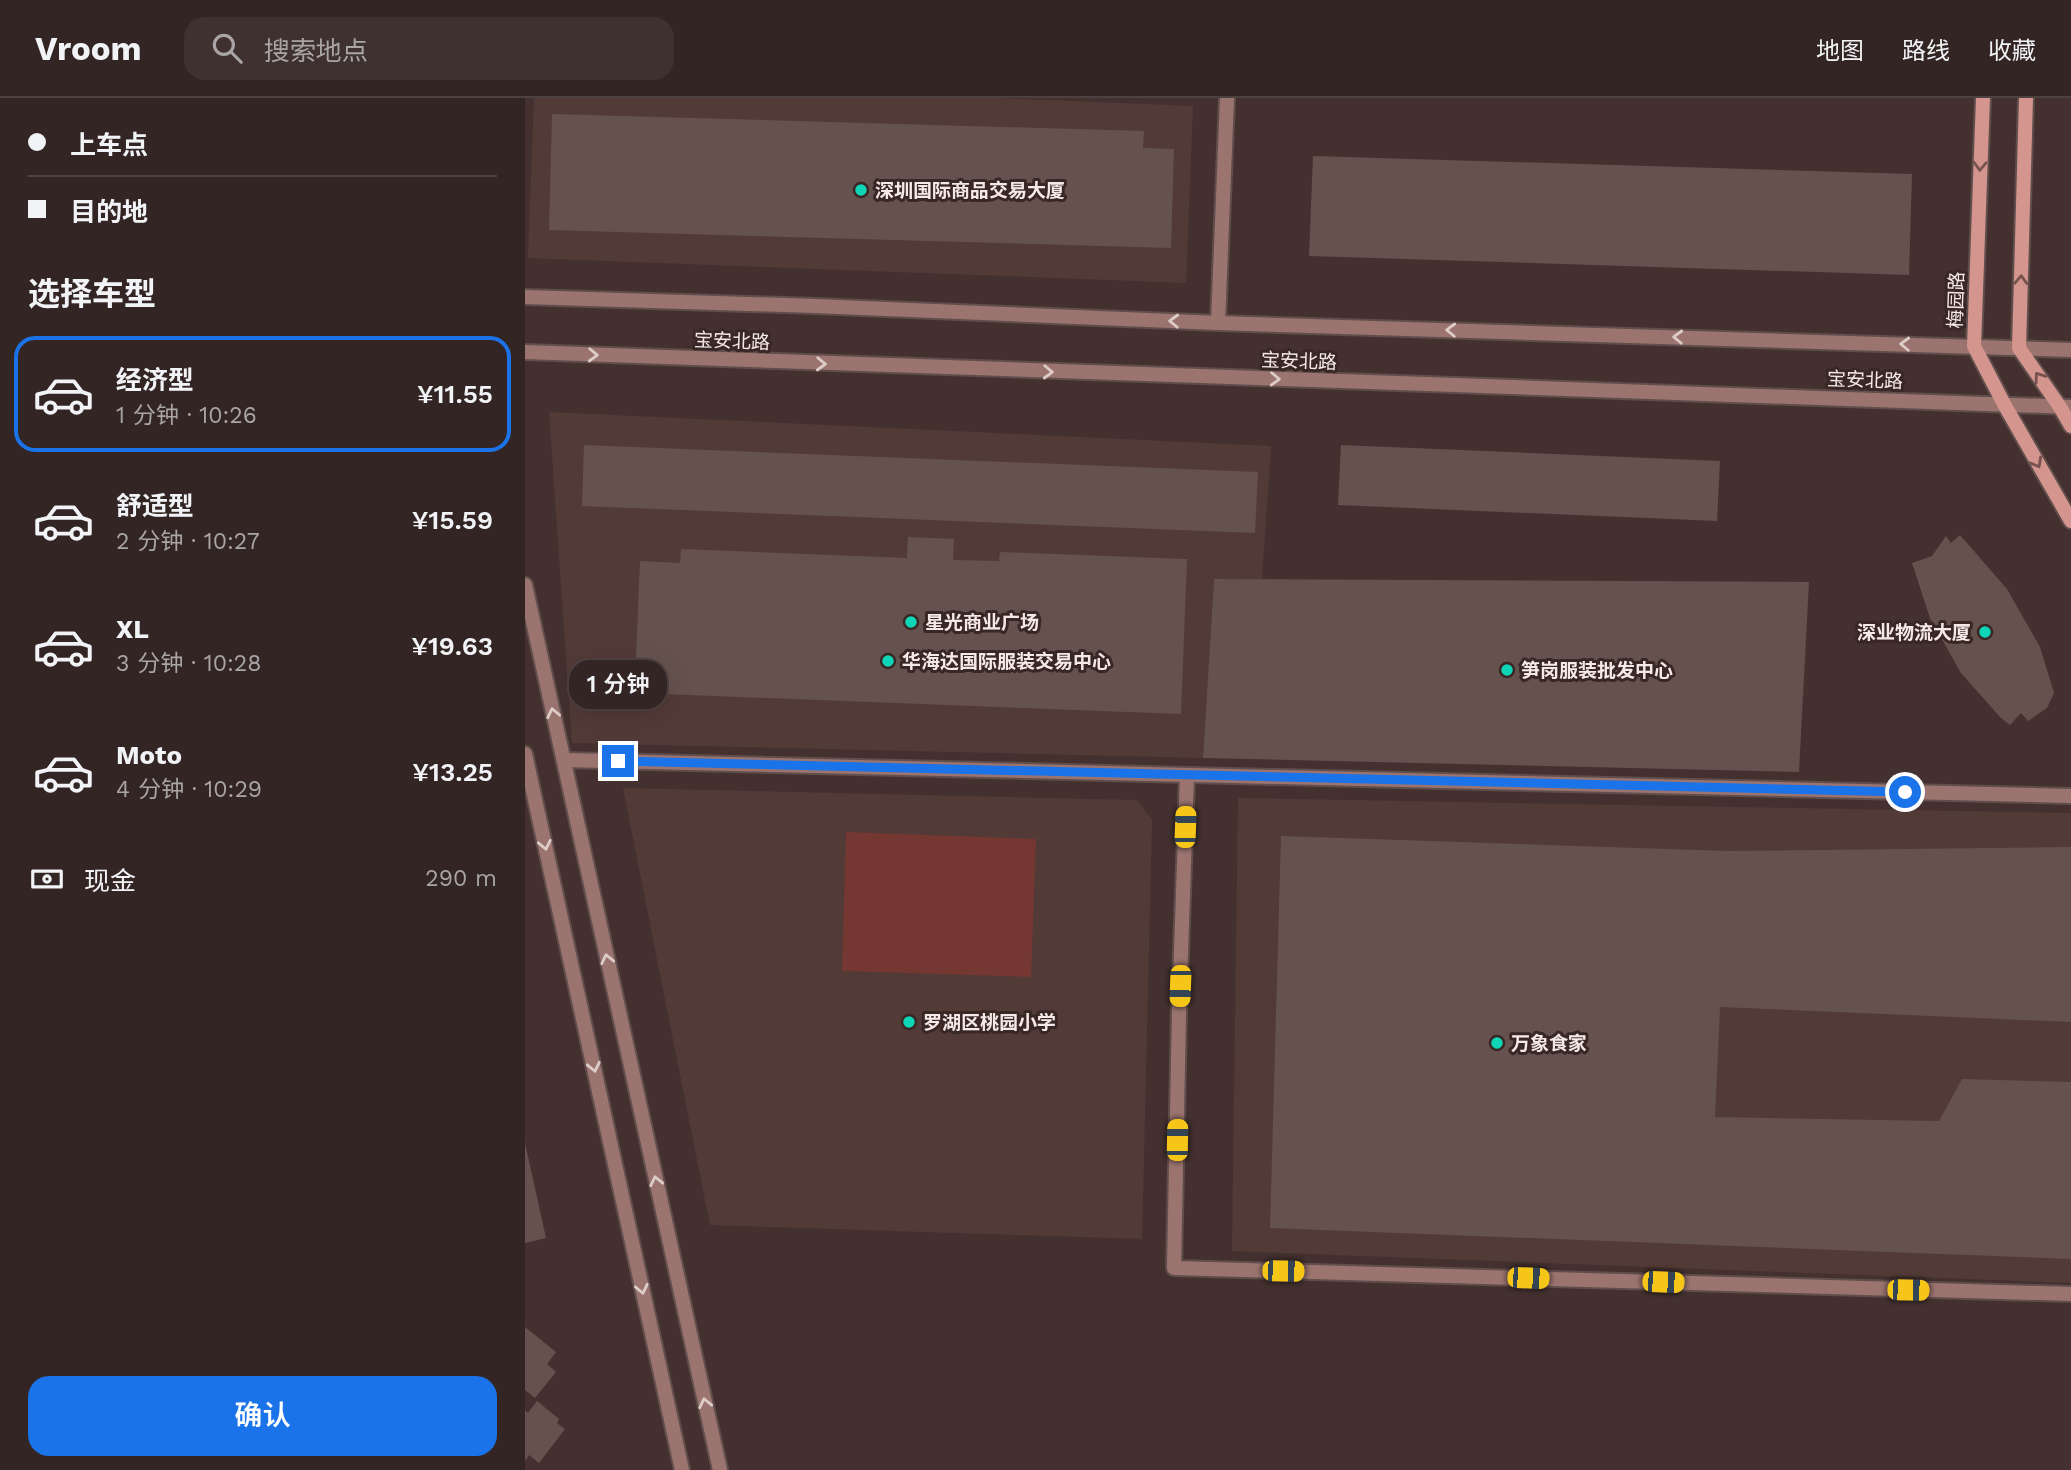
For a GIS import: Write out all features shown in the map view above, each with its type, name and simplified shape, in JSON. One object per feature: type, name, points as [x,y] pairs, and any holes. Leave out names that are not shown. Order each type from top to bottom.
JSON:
[{"type":"main road","name":"梅园路","points":[[1983,98],[1974,346],[2071,521]]},
{"type":"main road","points":[[2026,98],[2019,348],[2065,407],[2071,426]]},
{"type":"street","points":[[1218,323],[1227,98]]},
{"type":"street","name":"宝安北路","points":[[525,297],[1218,323],[2071,350]]},
{"type":"street","name":"宝安北路","points":[[525,352],[2065,407]]},
{"type":"street","points":[[525,585],[720,1470]]},
{"type":"street","points":[[525,754],[682,1470]]},
{"type":"street","points":[[564,760],[2071,796]]},
{"type":"street","points":[[1187,775],[1174,1268],[2071,1294]]},
{"type":"shaded area","name":"深圳国际商品交易大厦","points":[[534,98],[995,98],[1193,106],[1186,283],[528,258]]},
{"type":"shaded area","name":"华海达国际服装交易中心","points":[[549,412],[1271,446],[1262,579],[1214,579],[1203,758],[572,743]]},
{"type":"shaded area","name":"罗湖区桃园小学","points":[[623,788],[1137,800],[1152,820],[1142,1239],[710,1225]]},
{"type":"shaded area","points":[[1238,798],[2071,813],[2071,1283],[1232,1251]]},
{"type":"shaded area","points":[[846,832],[1036,839],[1031,977],[842,971]]},
{"type":"building","name":"深圳国际商品交易大厦","points":[[552,114],[1144,131],[1143,148],[1174,149],[1171,248],[549,230]]},
{"type":"building","points":[[1313,156],[1912,174],[1909,275],[1309,256]]},
{"type":"building","points":[[584,445],[1258,472],[1255,533],[582,506]]},
{"type":"building","points":[[1341,445],[1720,461],[1717,521],[1338,505]]},
{"type":"building","name":"深业物流大厦","points":[[1960,535],[2007,589],[2040,647],[2054,693],[2047,708],[2028,721],[2021,713],[2010,725],[2000,717],[1961,673],[1930,618],[1912,563],[1932,556],[1946,536],[1951,543]]},
{"type":"building","name":"星光商业广场","points":[[908,537],[954,539],[953,560],[999,561],[1000,552],[1187,559],[1181,714],[663,694],[663,684],[635,682],[640,561],[680,563],[681,549],[907,558]]},
{"type":"building","name":"笋岗服装批发中心","points":[[1214,579],[1809,582],[1799,772],[1203,758]]},
{"type":"building","name":"万象食家","points":[[1281,836],[1728,851],[2071,847],[2071,1022],[1720,1007],[1715,1117],[1939,1121],[1962,1079],[2071,1082],[2071,1259],[1270,1228]]},
{"type":"building","points":[[525,1143],[546,1238],[525,1243]]},
{"type":"building","points":[[525,1327],[556,1352],[547,1364],[556,1372],[535,1398],[525,1390]]},
{"type":"building","points":[[537,1401],[559,1419],[557,1423],[565,1429],[539,1463],[529,1455],[525,1461],[525,1410],[528,1413]]},
{"type":"place","name":"深圳国际商品交易大厦","points":[[861,190]]},
{"type":"place","name":"星光商业广场","points":[[911,622]]},
{"type":"place","name":"深业物流大厦","points":[[1985,632]]},
{"type":"place","name":"华海达国际服装交易中心","points":[[888,661]]},
{"type":"place","name":"笋岗服装批发中心","points":[[1507,670]]},
{"type":"place","name":"罗湖区桃园小学","points":[[909,1022]]},
{"type":"place","name":"万象食家","points":[[1497,1043]]},
{"type":"route","points":[[618,761],[1905,792]]}]
